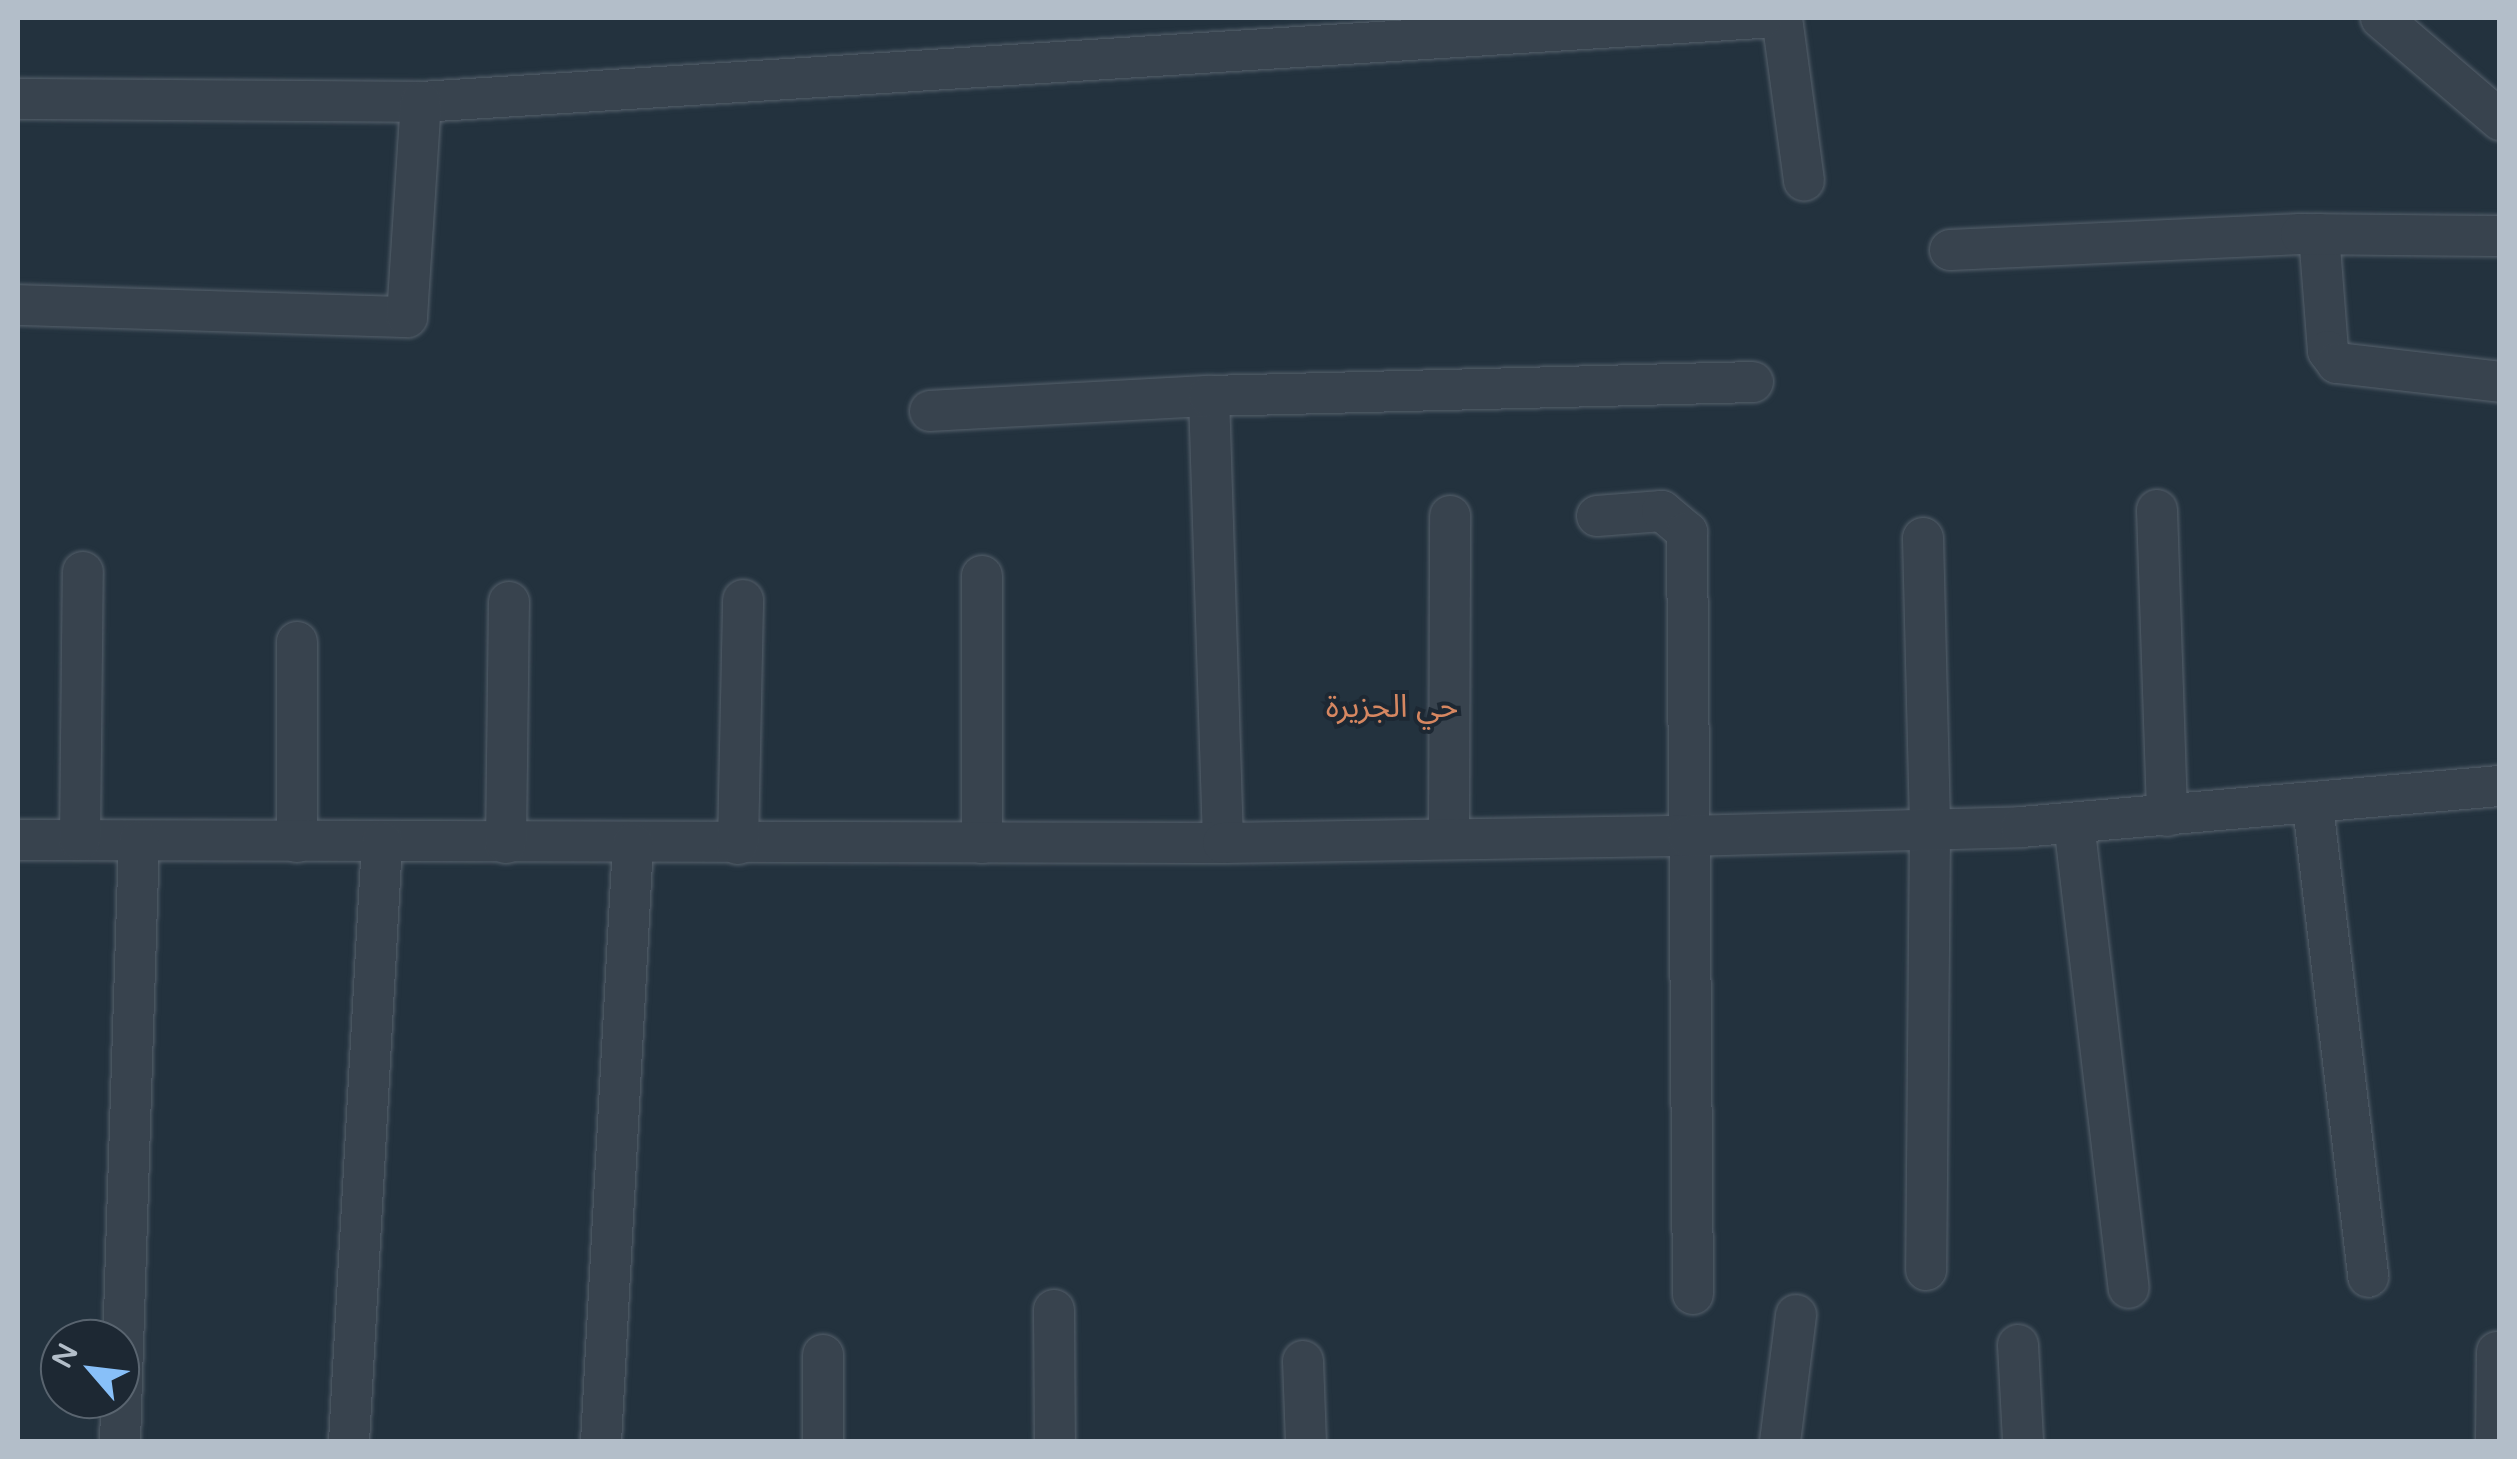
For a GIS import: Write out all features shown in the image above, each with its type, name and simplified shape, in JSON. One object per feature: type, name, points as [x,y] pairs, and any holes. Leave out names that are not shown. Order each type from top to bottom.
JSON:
[{"type":"street","points":[[18,99],[421,102],[1761,18]]},
{"type":"street","points":[[1782,18],[1804,181]]},
{"type":"street","points":[[2381,18],[2500,120]]},
{"type":"street","points":[[18,305],[407,317],[421,102]]},
{"type":"street","points":[[2319,234],[2328,351],[2337,363],[2500,382]]},
{"type":"street","points":[[1950,250],[2319,234],[2500,236]]},
{"type":"street","points":[[930,411],[1208,396],[1753,382]]},
{"type":"street","points":[[1208,396],[1223,844]]},
{"type":"street","points":[[2157,510],[2166,816]]},
{"type":"street","points":[[1597,516],[1662,511],[1687,532],[1693,1294]]},
{"type":"street","points":[[1449,840],[1450,516]]},
{"type":"street","points":[[1924,538],[1930,829],[1926,1270]]},
{"type":"street","points":[[80,840],[83,572]]},
{"type":"street","points":[[982,576],[982,843]]},
{"type":"street","points":[[738,844],[743,600]]},
{"type":"street","points":[[506,843],[509,602]]},
{"type":"street","points":[[296,642],[297,842]]},
{"type":"street","points":[[18,840],[1223,844],[1688,836],[2074,823],[2314,806],[2500,786]]},
{"type":"street","points":[[2314,806],[2368,1277]]},
{"type":"street","points":[[2074,823],[2128,1288]]},
{"type":"street","points":[[120,1442],[139,841]]},
{"type":"street","points":[[350,1442],[382,842]]},
{"type":"street","points":[[601,1442],[634,844]]},
{"type":"street","points":[[1054,1310],[1055,1442]]},
{"type":"street","points":[[1780,1442],[1796,1315]]},
{"type":"street","points":[[2018,1346],[2023,1442]]},
{"type":"street","points":[[2496,1442],[2497,1352]]},
{"type":"street","points":[[823,1442],[824,1355]]},
{"type":"street","points":[[1304,1361],[1306,1442]]},
{"type":"district","name":"حي الجزيرة","points":[[1392,707]]}]
